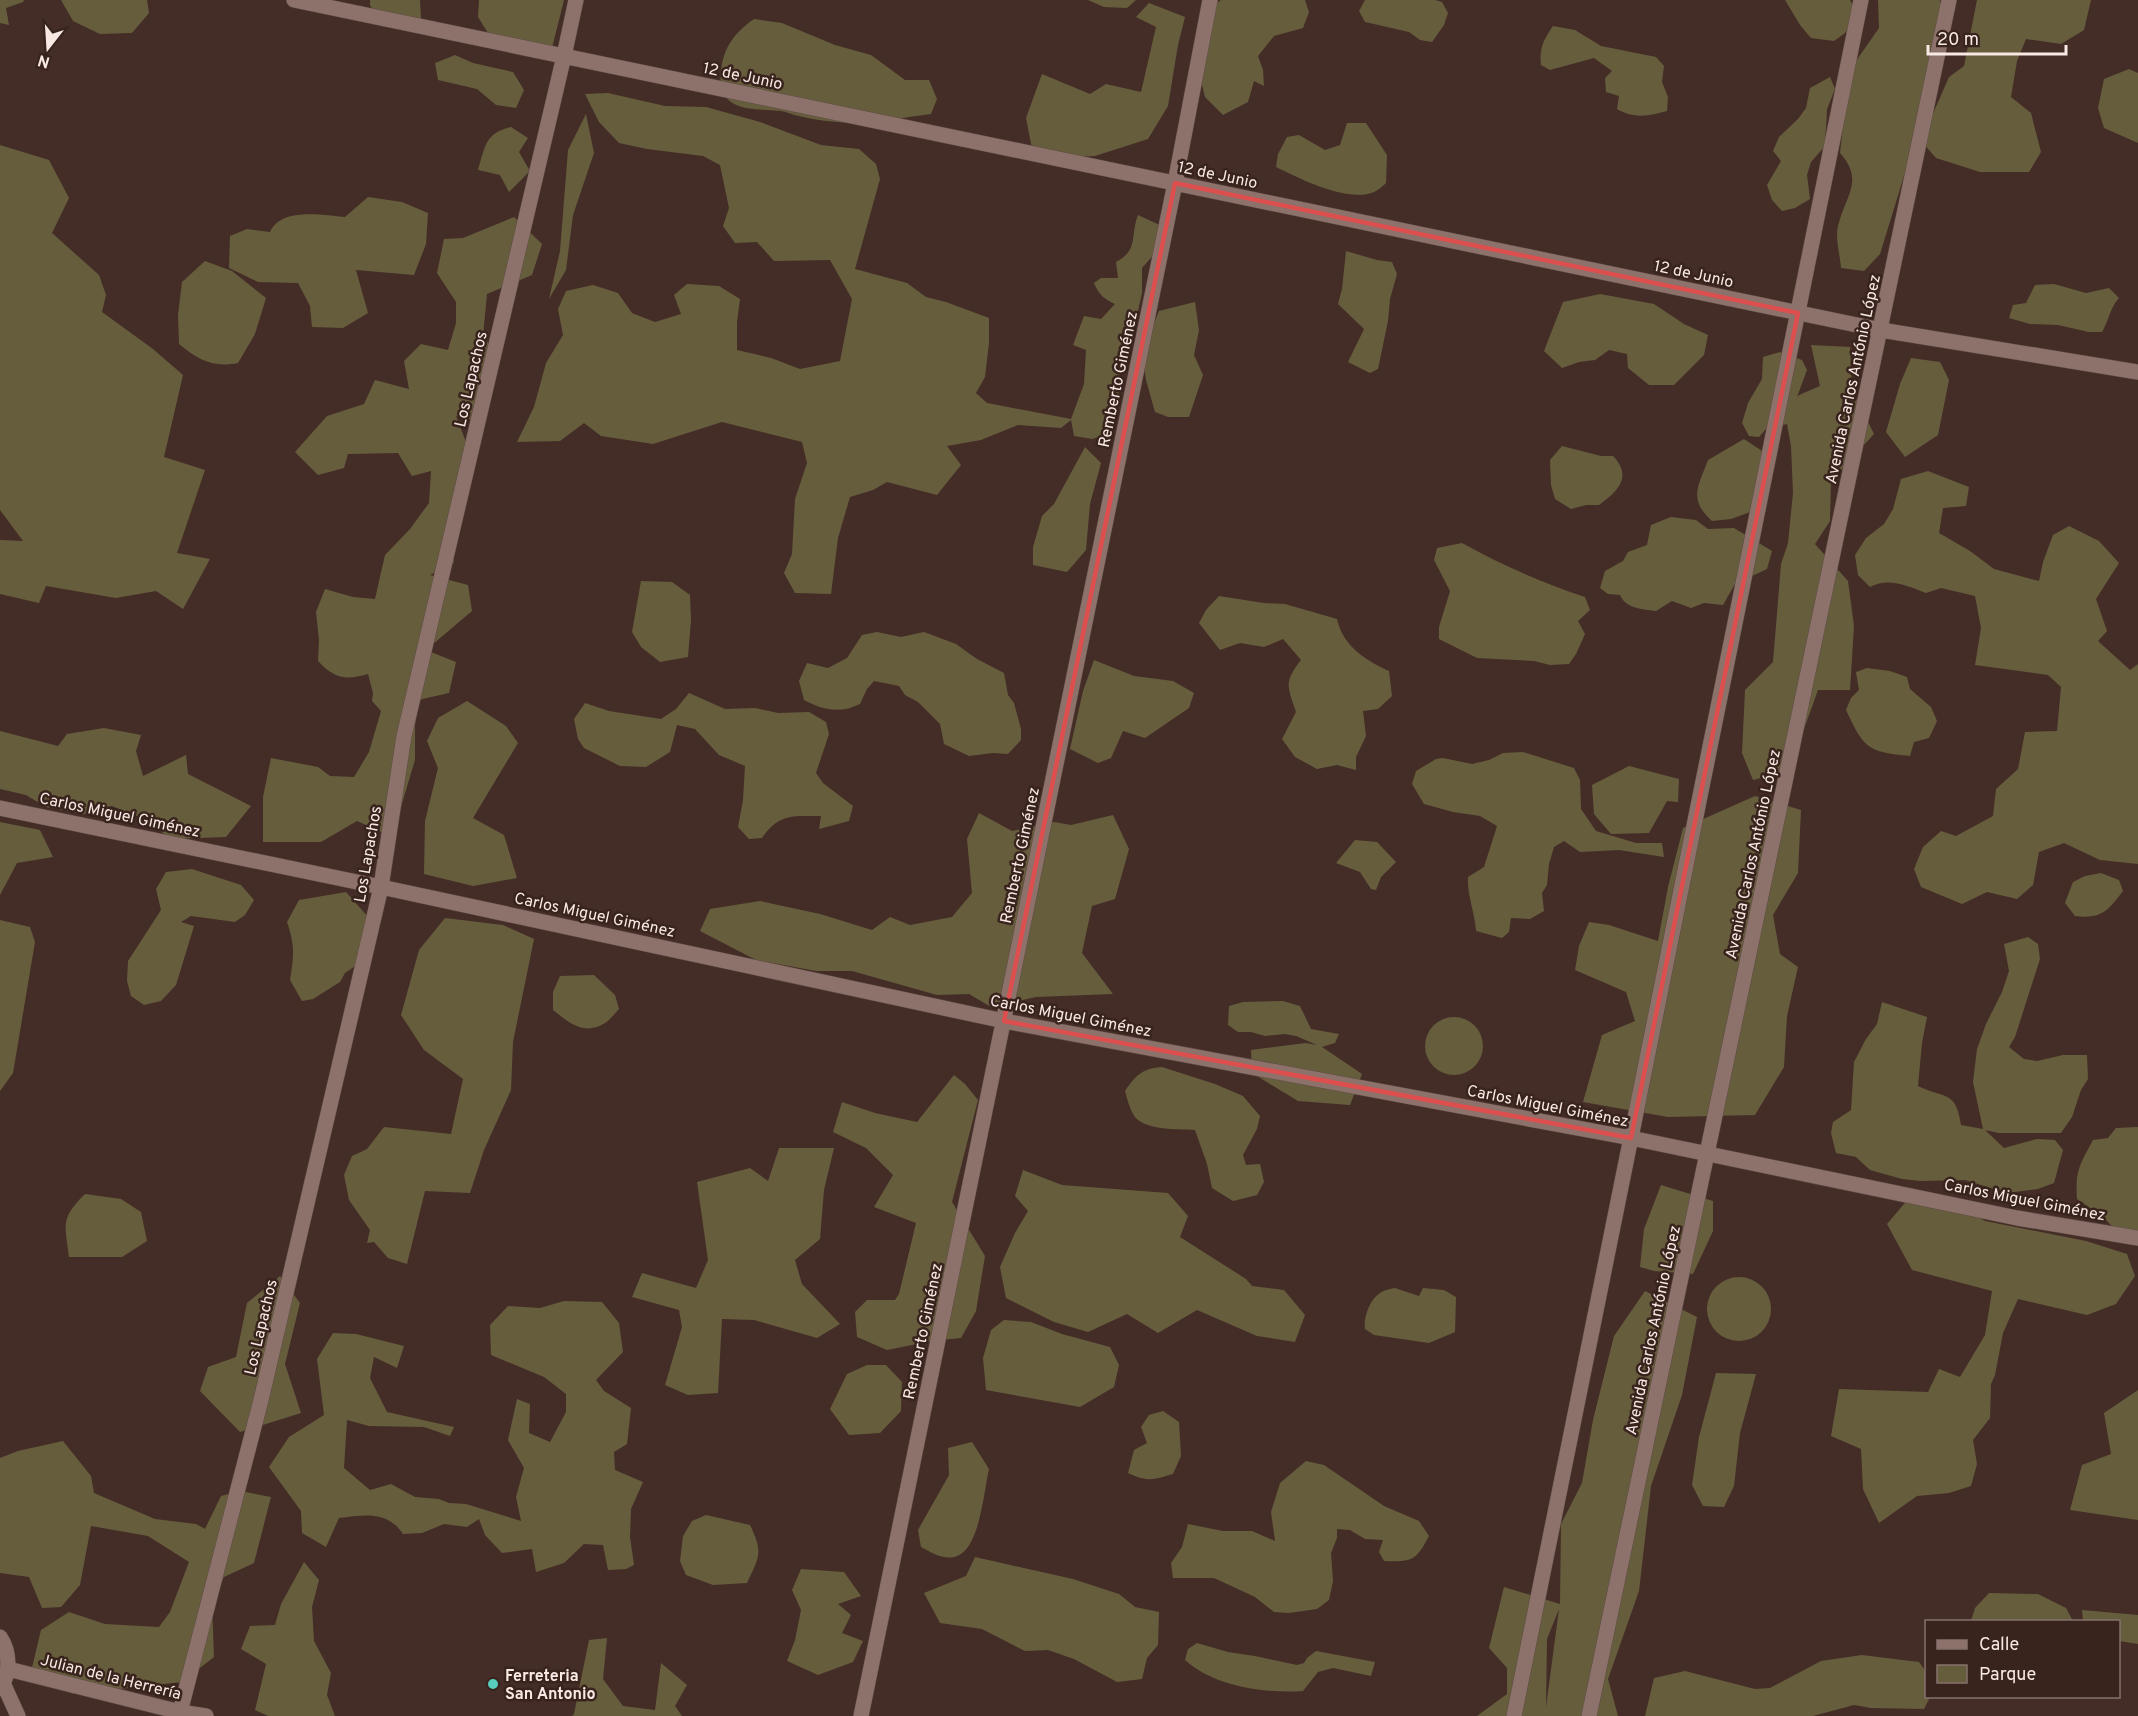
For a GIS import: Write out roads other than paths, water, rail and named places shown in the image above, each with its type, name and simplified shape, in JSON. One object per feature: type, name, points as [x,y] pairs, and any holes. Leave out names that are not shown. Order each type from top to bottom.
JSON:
[{"type":"street","name":"12 de Junio","points":[[294,0],[1881,330],[2138,372]]},
{"type":"street","name":"Los Lapachos","points":[[180,1712],[261,1400],[381,887],[404,736],[576,0]]},
{"type":"street","name":"Remberto Giménez","points":[[861,1716],[1175,183],[1210,0]]},
{"type":"street","points":[[1514,1716],[1861,0]]},
{"type":"street","name":"Avenida Carlos António López","points":[[1589,1716],[1949,0]]},
{"type":"street","name":"Carlos Miguel Giménez","points":[[0,808],[1004,1021],[1631,1138],[2017,1218],[2138,1238]]},
{"type":"street","points":[[0,1637],[8,1653],[4,1680],[18,1716]]},
{"type":"street","name":"Julian de la Herrería","points":[[4,1680],[206,1716]]},
{"type":"place","name":"Ferreteria San Antonio","points":[[493,1684]]}]
